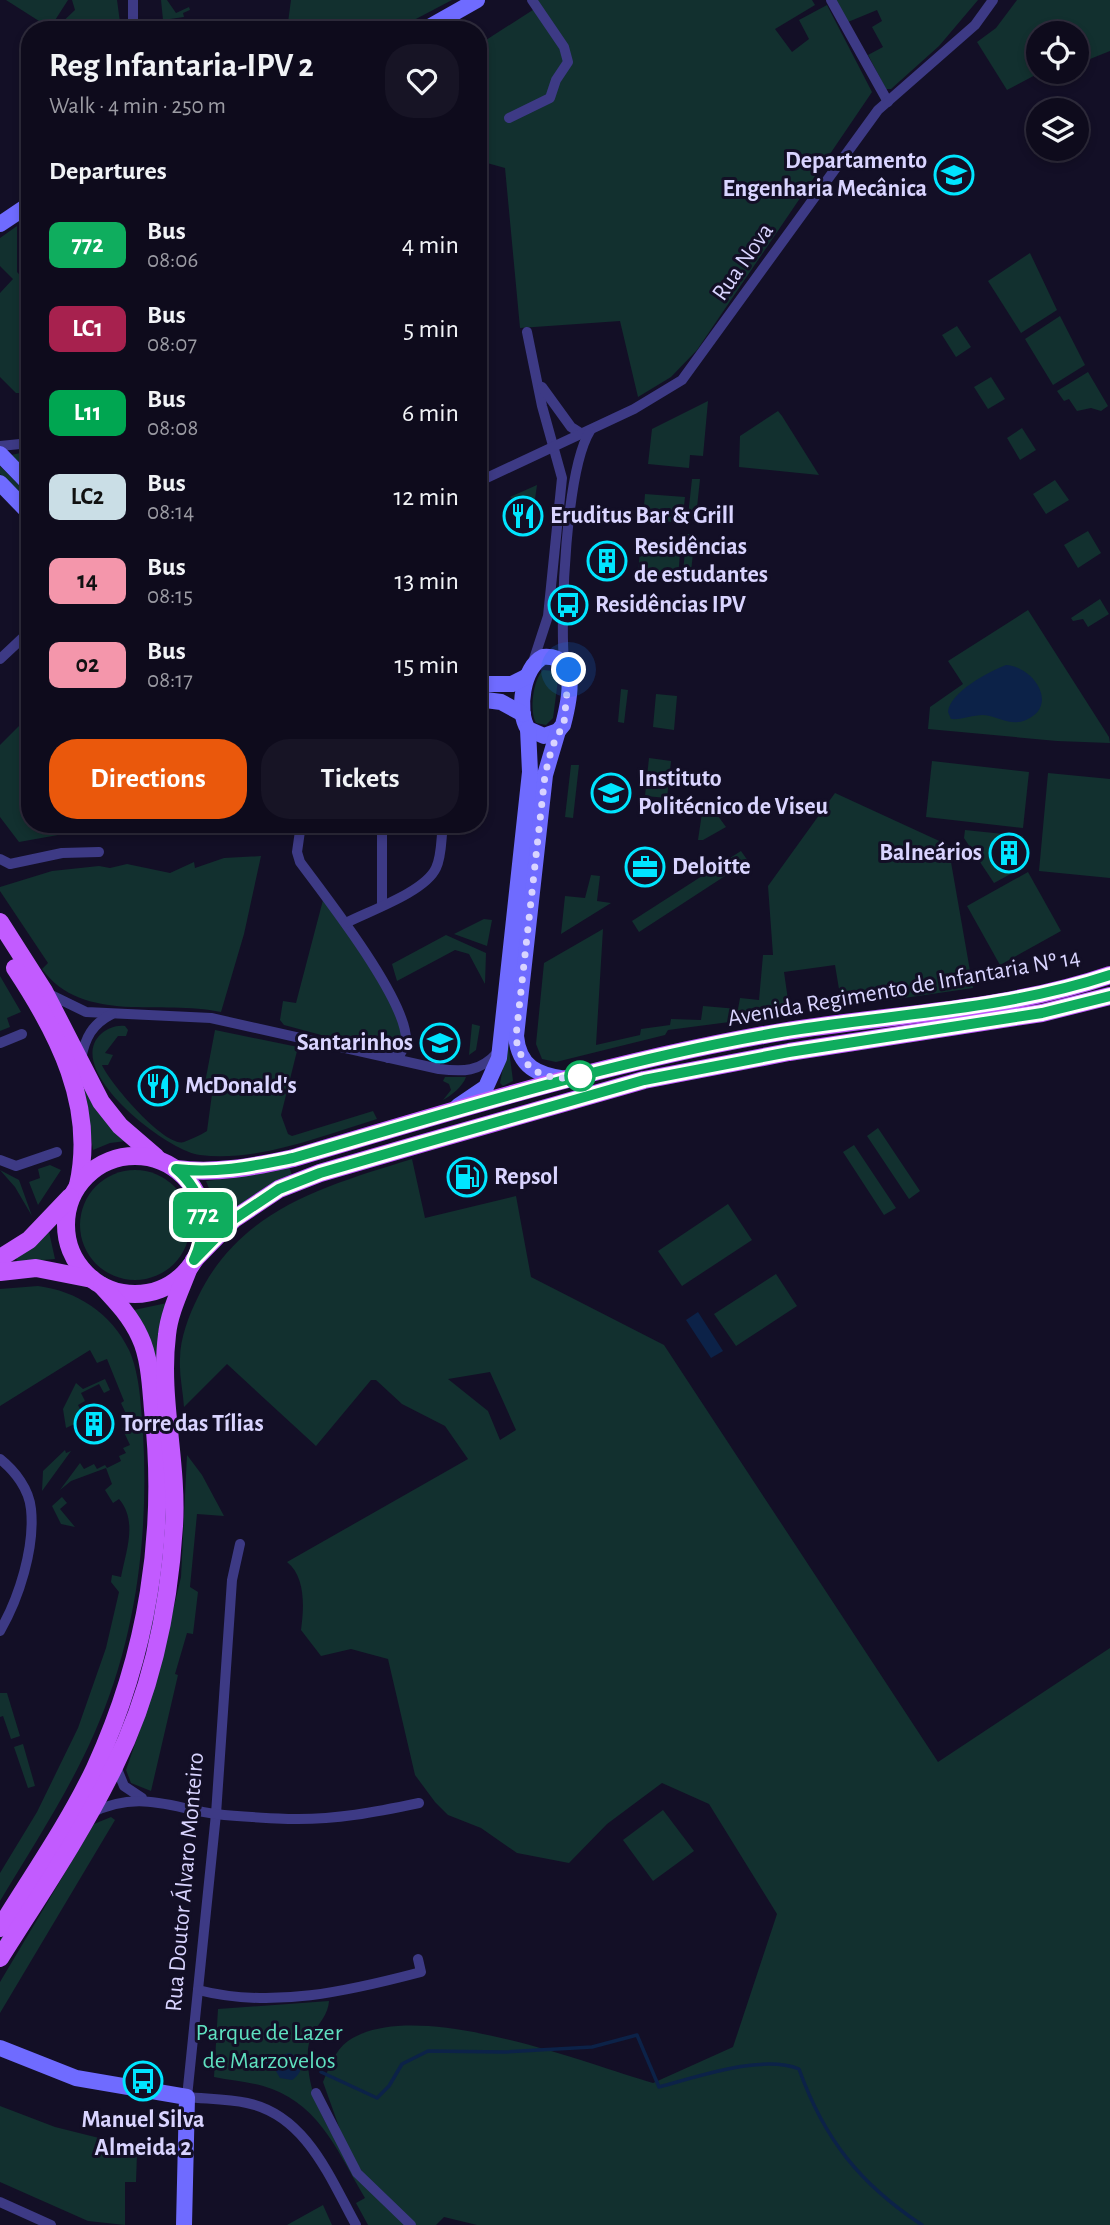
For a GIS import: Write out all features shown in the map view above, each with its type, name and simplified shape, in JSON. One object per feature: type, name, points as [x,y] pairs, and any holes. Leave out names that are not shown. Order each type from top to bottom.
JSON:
[{"type":"main road","points":[[0,922],[44,991],[110,1116],[159,1160],[176,1169],[199,1198],[204,1220],[201,1244],[171,1317],[165,1350],[164,1373],[175,1490],[167,1587],[158,1643],[116,1764],[0,1958]]},
{"type":"main road","points":[[0,944],[49,1027],[82,1106],[84,1156],[66,1229],[68,1240],[71,1251],[128,1314],[142,1340],[149,1374],[158,1473],[158,1525],[151,1585],[138,1652],[121,1706],[94,1770],[0,1928]]},
{"type":"main road","name":"Avenida Regimento de Infantaria Nº 14","points":[[176,1169],[212,1172],[249,1167],[641,1060],[782,1032],[1041,994],[1110,975]]},
{"type":"main road","points":[[0,1272],[36,1268],[97,1282],[118,1292],[139,1294],[159,1289],[191,1265],[234,1219],[279,1189],[320,1173],[644,1080],[789,1052],[1042,1013],[1110,996]]},
{"type":"main road","points":[[0,1258],[29,1240],[92,1171],[109,1160],[128,1155],[159,1160]]},
{"type":"street","points":[[133,0],[134,21]]},
{"type":"street","points":[[440,21],[477,0]]},
{"type":"street","points":[[509,118],[551,98],[556,80],[568,62],[564,47],[532,0]]},
{"type":"street","points":[[831,0],[888,102]]},
{"type":"street","name":"Rua Nova","points":[[487,478],[659,397],[682,380],[878,110],[975,25],[993,0]]},
{"type":"street","points":[[0,224],[21,210]]},
{"type":"street","points":[[450,1112],[486,1087],[495,1072],[500,1049],[530,776],[525,722],[529,671],[548,616],[561,492],[562,478],[527,332]]},
{"type":"street","points":[[537,378],[559,413],[587,432],[581,446],[575,479],[561,618],[564,662],[569,680],[564,723],[558,730],[545,775],[516,1036],[519,1055],[527,1066],[543,1076],[568,1079]]},
{"type":"street","points":[[0,446],[21,444]]},
{"type":"street","points":[[0,454],[21,476]]},
{"type":"street","points":[[0,483],[21,505]]},
{"type":"street","points":[[0,659],[21,639]]},
{"type":"street","points":[[487,684],[512,684],[550,657],[564,662]]},
{"type":"street","points":[[487,700],[501,702],[544,736],[558,730]]},
{"type":"street","points":[[300,833],[300,862],[346,923],[394,1004],[405,1031],[405,1046],[399,1056],[388,1058]]},
{"type":"street","points":[[382,833],[382,905]]},
{"type":"street","points":[[346,923],[430,877],[438,863],[442,833]]},
{"type":"street","points":[[0,859],[10,864],[62,853],[99,852]]},
{"type":"street","points":[[44,991],[86,1012],[211,1018],[439,1069],[472,1070],[483,1066],[500,1049]]},
{"type":"street","points":[[80,1061],[86,1037],[97,1023],[117,1012]]},
{"type":"street","points":[[0,1043],[22,1034]]},
{"type":"street","points":[[0,1160],[16,1166],[57,1152]]},
{"type":"street","points":[[0,1459],[15,1471],[31,1509],[24,1569],[0,1631]]},
{"type":"street","name":"Rua Doutor Álvaro Monteiro","points":[[184,2225],[187,2097],[216,1814],[232,1580],[240,1545]]},
{"type":"street","points":[[116,1764],[124,1786],[148,1801]]},
{"type":"street","points":[[86,1816],[123,1801],[148,1801],[216,1814],[294,1819],[338,1818],[419,1804]]},
{"type":"street","points":[[198,1990],[252,1999],[363,1987],[421,1972],[418,1959]]},
{"type":"street","points":[[0,2048],[76,2078],[187,2097],[247,2103],[279,2115],[292,2124],[315,2151],[356,2225]]},
{"type":"street","points":[[316,2093],[357,2173],[411,2225]]},
{"type":"street","points":[[0,2203],[51,2225]]},
{"type":"green space","points":[[6,0],[68,0],[54,21],[39,21]]},
{"type":"green space","points":[[72,0],[117,0],[120,21],[63,21],[75,10]]},
{"type":"green space","points":[[161,0],[167,0],[176,13],[189,7],[190,10],[183,13],[184,17],[163,20]]},
{"type":"green space","points":[[291,0],[452,0],[412,21],[288,21]]},
{"type":"green space","points":[[536,0],[812,0],[815,5],[775,29],[792,52],[809,39],[799,20],[827,5],[872,92],[697,350],[671,377],[638,397],[620,321],[520,328],[505,168],[487,163],[487,39],[539,6]]},
{"type":"green space","points":[[836,0],[978,0],[939,46],[891,89],[886,89],[868,55],[883,47],[872,27],[882,21],[877,10],[848,22]]},
{"type":"green space","points":[[1017,0],[1110,0],[1110,51],[1090,59],[1089,21],[1026,21],[1026,80],[1007,90],[977,42],[996,28]]},
{"type":"green space","points":[[17,226],[17,272],[21,276],[21,393],[16,393],[0,377],[0,293],[13,279],[0,266],[0,238]]},
{"type":"green space","points":[[1030,253],[1057,310],[1021,333],[988,281]]},
{"type":"green space","points":[[1060,316],[1085,365],[1053,385],[1025,339]]},
{"type":"green space","points":[[957,326],[971,347],[956,357],[942,335]]},
{"type":"green space","points":[[1088,372],[1108,406],[1101,411],[1091,408],[1077,411],[1069,399],[1064,401],[1057,391]]},
{"type":"green space","points":[[991,377],[1005,399],[988,409],[974,387]]},
{"type":"green space","points":[[708,401],[703,456],[690,455],[689,468],[648,464],[652,429]]},
{"type":"green space","points":[[778,411],[819,475],[739,467],[740,436]]},
{"type":"green space","points":[[1022,428],[1036,450],[1020,460],[1007,438]]},
{"type":"green space","points":[[21,453],[21,466],[11,455]]},
{"type":"green space","points":[[0,466],[21,487],[21,496],[0,474]]},
{"type":"green space","points":[[692,479],[700,479],[696,517],[688,516]]},
{"type":"green space","points":[[1055,480],[1069,500],[1046,514],[1033,494]]},
{"type":"green space","points":[[537,485],[533,513],[510,497]]},
{"type":"green space","points":[[645,494],[685,497],[682,523],[643,519]]},
{"type":"green space","points":[[1088,531],[1101,553],[1078,568],[1064,545]]},
{"type":"green space","points":[[687,534],[695,534],[691,572],[683,571]]},
{"type":"green space","points":[[640,549],[680,553],[678,578],[638,575]]},
{"type":"green space","points":[[1100,599],[1109,614],[1088,627],[1083,619],[1073,621],[1071,618]]},
{"type":"green space","points":[[1028,610],[1109,737],[1110,743],[928,729],[930,707],[963,684],[948,661]]},
{"type":"green space","points":[[543,670],[554,671],[558,680],[553,718],[546,725],[536,723],[533,711],[535,688]]},
{"type":"green space","points":[[621,689],[628,690],[624,723],[618,722]]},
{"type":"green space","points":[[656,694],[677,696],[674,730],[653,727]]},
{"type":"green space","points":[[21,724],[21,833],[69,833],[19,842],[0,817],[0,745]]},
{"type":"green space","points":[[649,758],[671,761],[667,798],[645,796]]},
{"type":"green space","points":[[932,761],[1029,772],[1023,828],[926,817]]},
{"type":"green space","points":[[571,765],[579,765],[573,818],[565,817]]},
{"type":"green space","points":[[1048,773],[1110,779],[1110,878],[1039,871]]},
{"type":"green space","points":[[835,793],[948,845],[973,988],[842,1007],[835,965],[784,972],[790,1014],[668,1030],[665,1035],[556,1062],[542,1059],[536,1044],[544,963],[603,929],[596,1045],[640,1035],[641,1029],[670,1025],[671,1019],[701,1020],[703,1006],[738,1009],[740,998],[759,1000],[763,955],[773,955],[768,886]]},
{"type":"green space","points":[[702,813],[718,816],[726,827],[703,840],[698,840]]},
{"type":"green space","points":[[965,830],[1023,836],[1022,841],[998,840],[995,864],[1020,869],[994,883],[964,838]]},
{"type":"green space","points":[[741,851],[748,861],[639,932],[632,921]]},
{"type":"green space","points":[[261,856],[244,934],[221,1012],[125,1007],[79,998],[59,986],[42,969],[48,963],[0,891],[0,887],[52,871],[99,866],[110,868],[127,864],[170,873],[194,862],[195,868],[224,858]]},
{"type":"green space","points":[[1028,872],[1061,931],[1000,965],[967,906]]},
{"type":"green space","points":[[591,875],[600,876],[597,901],[611,903],[561,934],[565,896],[585,898]]},
{"type":"green space","points":[[323,900],[369,965],[390,1001],[403,1036],[397,1051],[388,1053],[284,1025],[280,1020],[283,1001],[296,1003]]},
{"type":"green space","points":[[484,919],[492,920],[487,946],[454,934]]},
{"type":"green space","points":[[446,935],[486,953],[485,984],[469,954],[455,950],[397,981],[392,964]]},
{"type":"green space","points":[[0,976],[21,1012],[7,1018],[10,1027],[0,1031]]},
{"type":"green space","points":[[472,1024],[480,1026],[476,1050],[469,1055]]},
{"type":"green space","points":[[125,1026],[128,1030],[126,1036],[118,1036],[105,1053],[113,1055],[108,1065],[102,1065],[138,1112],[175,1141],[184,1142],[207,1131],[212,1094],[204,1088],[215,1030],[298,1047],[281,1115],[288,1134],[292,1136],[373,1111],[377,1119],[290,1146],[245,1155],[200,1155],[185,1150],[144,1124],[124,1106],[106,1087],[95,1068],[93,1049],[101,1034],[112,1027]]},
{"type":"green space","points":[[508,1042],[513,1081],[503,1086],[500,1083]]},
{"type":"green space","points":[[445,1077],[466,1077],[450,1096],[443,1100],[451,1090],[449,1084],[443,1081]]},
{"type":"green space","points":[[84,1089],[126,1141],[110,1143],[93,1150]]},
{"type":"green space","points":[[878,1128],[920,1191],[909,1199],[867,1136]]},
{"type":"green space","points":[[854,1145],[896,1208],[884,1215],[843,1152]]},
{"type":"green space","points":[[412,1159],[425,1218],[516,1196],[531,1277],[664,1345],[938,1762],[1110,1648],[1110,2225],[477,2225],[444,2217],[436,2225],[415,2225],[366,2177],[348,2152],[323,2082],[336,2054],[348,2041],[377,2029],[413,2026],[455,2029],[542,2049],[653,2083],[733,2047],[777,1914],[709,1804],[662,1783],[607,1824],[569,1863],[517,1853],[481,1828],[448,1815],[415,1775],[388,1659],[351,1649],[321,1656],[301,1630],[301,1584],[287,1562],[468,1459],[445,1426],[402,1404],[376,1380],[371,1380],[316,1446],[227,1364],[184,1407],[180,1351],[188,1319],[216,1267],[237,1242],[261,1222],[317,1191]],"holes":[[[490,1372],[516,1430],[500,1440],[488,1411],[448,1379]]]},
{"type":"green space","points":[[288,1162],[292,1176],[249,1198],[216,1224],[214,1201],[206,1181],[241,1177]]},
{"type":"green space","points":[[50,1165],[61,1170],[38,1205],[29,1182],[40,1178],[38,1169]]},
{"type":"green space","points":[[0,1170],[19,1180],[32,1216],[15,1187]]},
{"type":"green space","points":[[135,1170],[156,1174],[174,1186],[186,1204],[190,1225],[186,1246],[174,1264],[156,1276],[135,1280],[114,1276],[96,1264],[84,1246],[80,1225],[84,1204],[96,1186],[114,1174]]},
{"type":"green space","points":[[728,1204],[752,1240],[682,1286],[658,1251]]},
{"type":"green space","points":[[49,1232],[55,1259],[17,1262],[16,1256]]},
{"type":"green space","points":[[776,1274],[797,1306],[736,1346],[714,1314]]},
{"type":"green space","points":[[38,1286],[66,1293],[91,1306],[113,1325],[129,1350],[136,1369],[141,1402],[144,1510],[130,1625],[108,1698],[73,1777],[0,1901],[0,1873],[37,1812],[78,1728],[106,1648],[119,1592],[111,1582],[112,1575],[121,1577],[129,1536],[125,1508],[119,1499],[113,1503],[105,1490],[112,1484],[106,1468],[71,1481],[60,1490],[80,1463],[84,1469],[94,1464],[97,1469],[105,1465],[107,1468],[121,1461],[119,1456],[126,1453],[123,1448],[130,1445],[122,1428],[127,1426],[125,1420],[128,1418],[121,1403],[124,1401],[107,1359],[97,1363],[90,1350],[0,1406],[0,1289]]},
{"type":"green space","points":[[167,1303],[158,1351],[166,1448],[165,1541],[158,1599],[145,1653],[129,1705],[108,1754],[58,1850],[0,1946],[0,1940],[64,1835],[99,1770],[116,1733],[142,1656],[151,1616],[162,1536],[163,1455],[153,1362],[134,1310]]},
{"type":"green space","points":[[105,1379],[110,1390],[104,1393],[99,1384],[81,1393],[85,1401],[78,1405],[85,1419],[66,1428],[63,1409],[76,1383],[83,1389]]},
{"type":"green space","points":[[65,1450],[66,1453],[71,1451],[42,1491],[43,1471]]},
{"type":"green space","points":[[187,1455],[202,1475],[224,1516],[197,1514],[190,1587],[198,1592],[193,1634],[187,1633],[175,1674],[178,1675],[151,1791],[131,1783],[126,1770],[155,1686],[181,1577]]},
{"type":"green space","points":[[62,1497],[67,1503],[60,1509],[75,1527],[61,1524],[52,1506]]},
{"type":"green space","points":[[0,1693],[7,1693],[20,1736],[11,1739],[3,1716],[0,1717]]},
{"type":"green space","points":[[23,1744],[35,1786],[28,1788],[14,1747]]},
{"type":"green space","points":[[663,1810],[694,1851],[653,1881],[623,1840]]},
{"type":"green space","points":[[111,1817],[115,1820],[0,2013],[0,1982],[94,1824]]},
{"type":"green space","name":"Parque de Lazer de Marzovelos","points":[[329,2001],[326,2014],[312,2036],[308,2049],[309,2075],[315,2099],[339,2145],[405,2225],[368,2225],[356,2203],[365,2198],[328,2134],[304,2108],[272,2089],[214,2077],[218,2009]]},
{"type":"green space","points":[[0,2106],[55,2127],[127,2145],[137,2153],[136,2182],[125,2182],[125,2225],[88,2221],[0,2182]]},
{"type":"green space","points":[[323,2205],[332,2225],[287,2225]]},
{"type":"water","points":[[1006,665],[1026,672],[1039,688],[1041,706],[1036,714],[1020,722],[983,715],[951,719],[948,712],[950,705],[962,690]]},
{"type":"water","points":[[698,1312],[723,1351],[711,1358],[686,1320]]},
{"type":"water","points":[[290,2053],[298,2059],[301,2066],[301,2070],[292,2080],[280,2078],[273,2066],[264,2070],[259,2067],[262,2057],[268,2058],[273,2064],[281,2055]]},
{"type":"waterway","points":[[321,2072],[377,2098],[389,2086],[402,2064],[428,2051],[504,2052],[592,2047],[637,2035],[659,2087],[748,2065],[784,2065],[799,2069],[820,2117],[862,2176],[922,2225]]},
{"type":"bus line","name":"772","points":[[1110,975],[1041,994],[782,1032],[641,1060],[293,1158],[238,1170],[200,1172],[176,1169],[187,1179],[199,1198],[204,1220],[201,1244],[194,1260],[234,1219],[279,1189],[320,1173],[420,1144],[644,1080],[789,1052],[1042,1013],[1110,996]]},
{"type":"place","name":"Departamento Engenharia Mecânica","points":[[954,175]]},
{"type":"place","name":"Eruditus Bar & Grill","points":[[523,516]]},
{"type":"place","name":"Residências de estudantes","points":[[607,561]]},
{"type":"place","name":"Residências IPV","points":[[568,605]]},
{"type":"place","name":"Instituto Politécnico de Viseu","points":[[611,793]]},
{"type":"place","name":"Balneários","points":[[1009,853]]},
{"type":"place","name":"Deloitte","points":[[645,867]]},
{"type":"place","name":"Santarinhos","points":[[440,1043]]},
{"type":"place","name":"McDonald's","points":[[158,1086]]},
{"type":"place","name":"Repsol","points":[[467,1177]]},
{"type":"place","name":"Torre das Tílias","points":[[94,1424]]},
{"type":"place","name":"Manuel Silva Almeida 2","points":[[143,2081]]},
{"type":"route","points":[[569,670],[564,723],[558,730],[547,761],[516,1036],[519,1055],[535,1072],[543,1076],[568,1079],[580,1076]]}]
